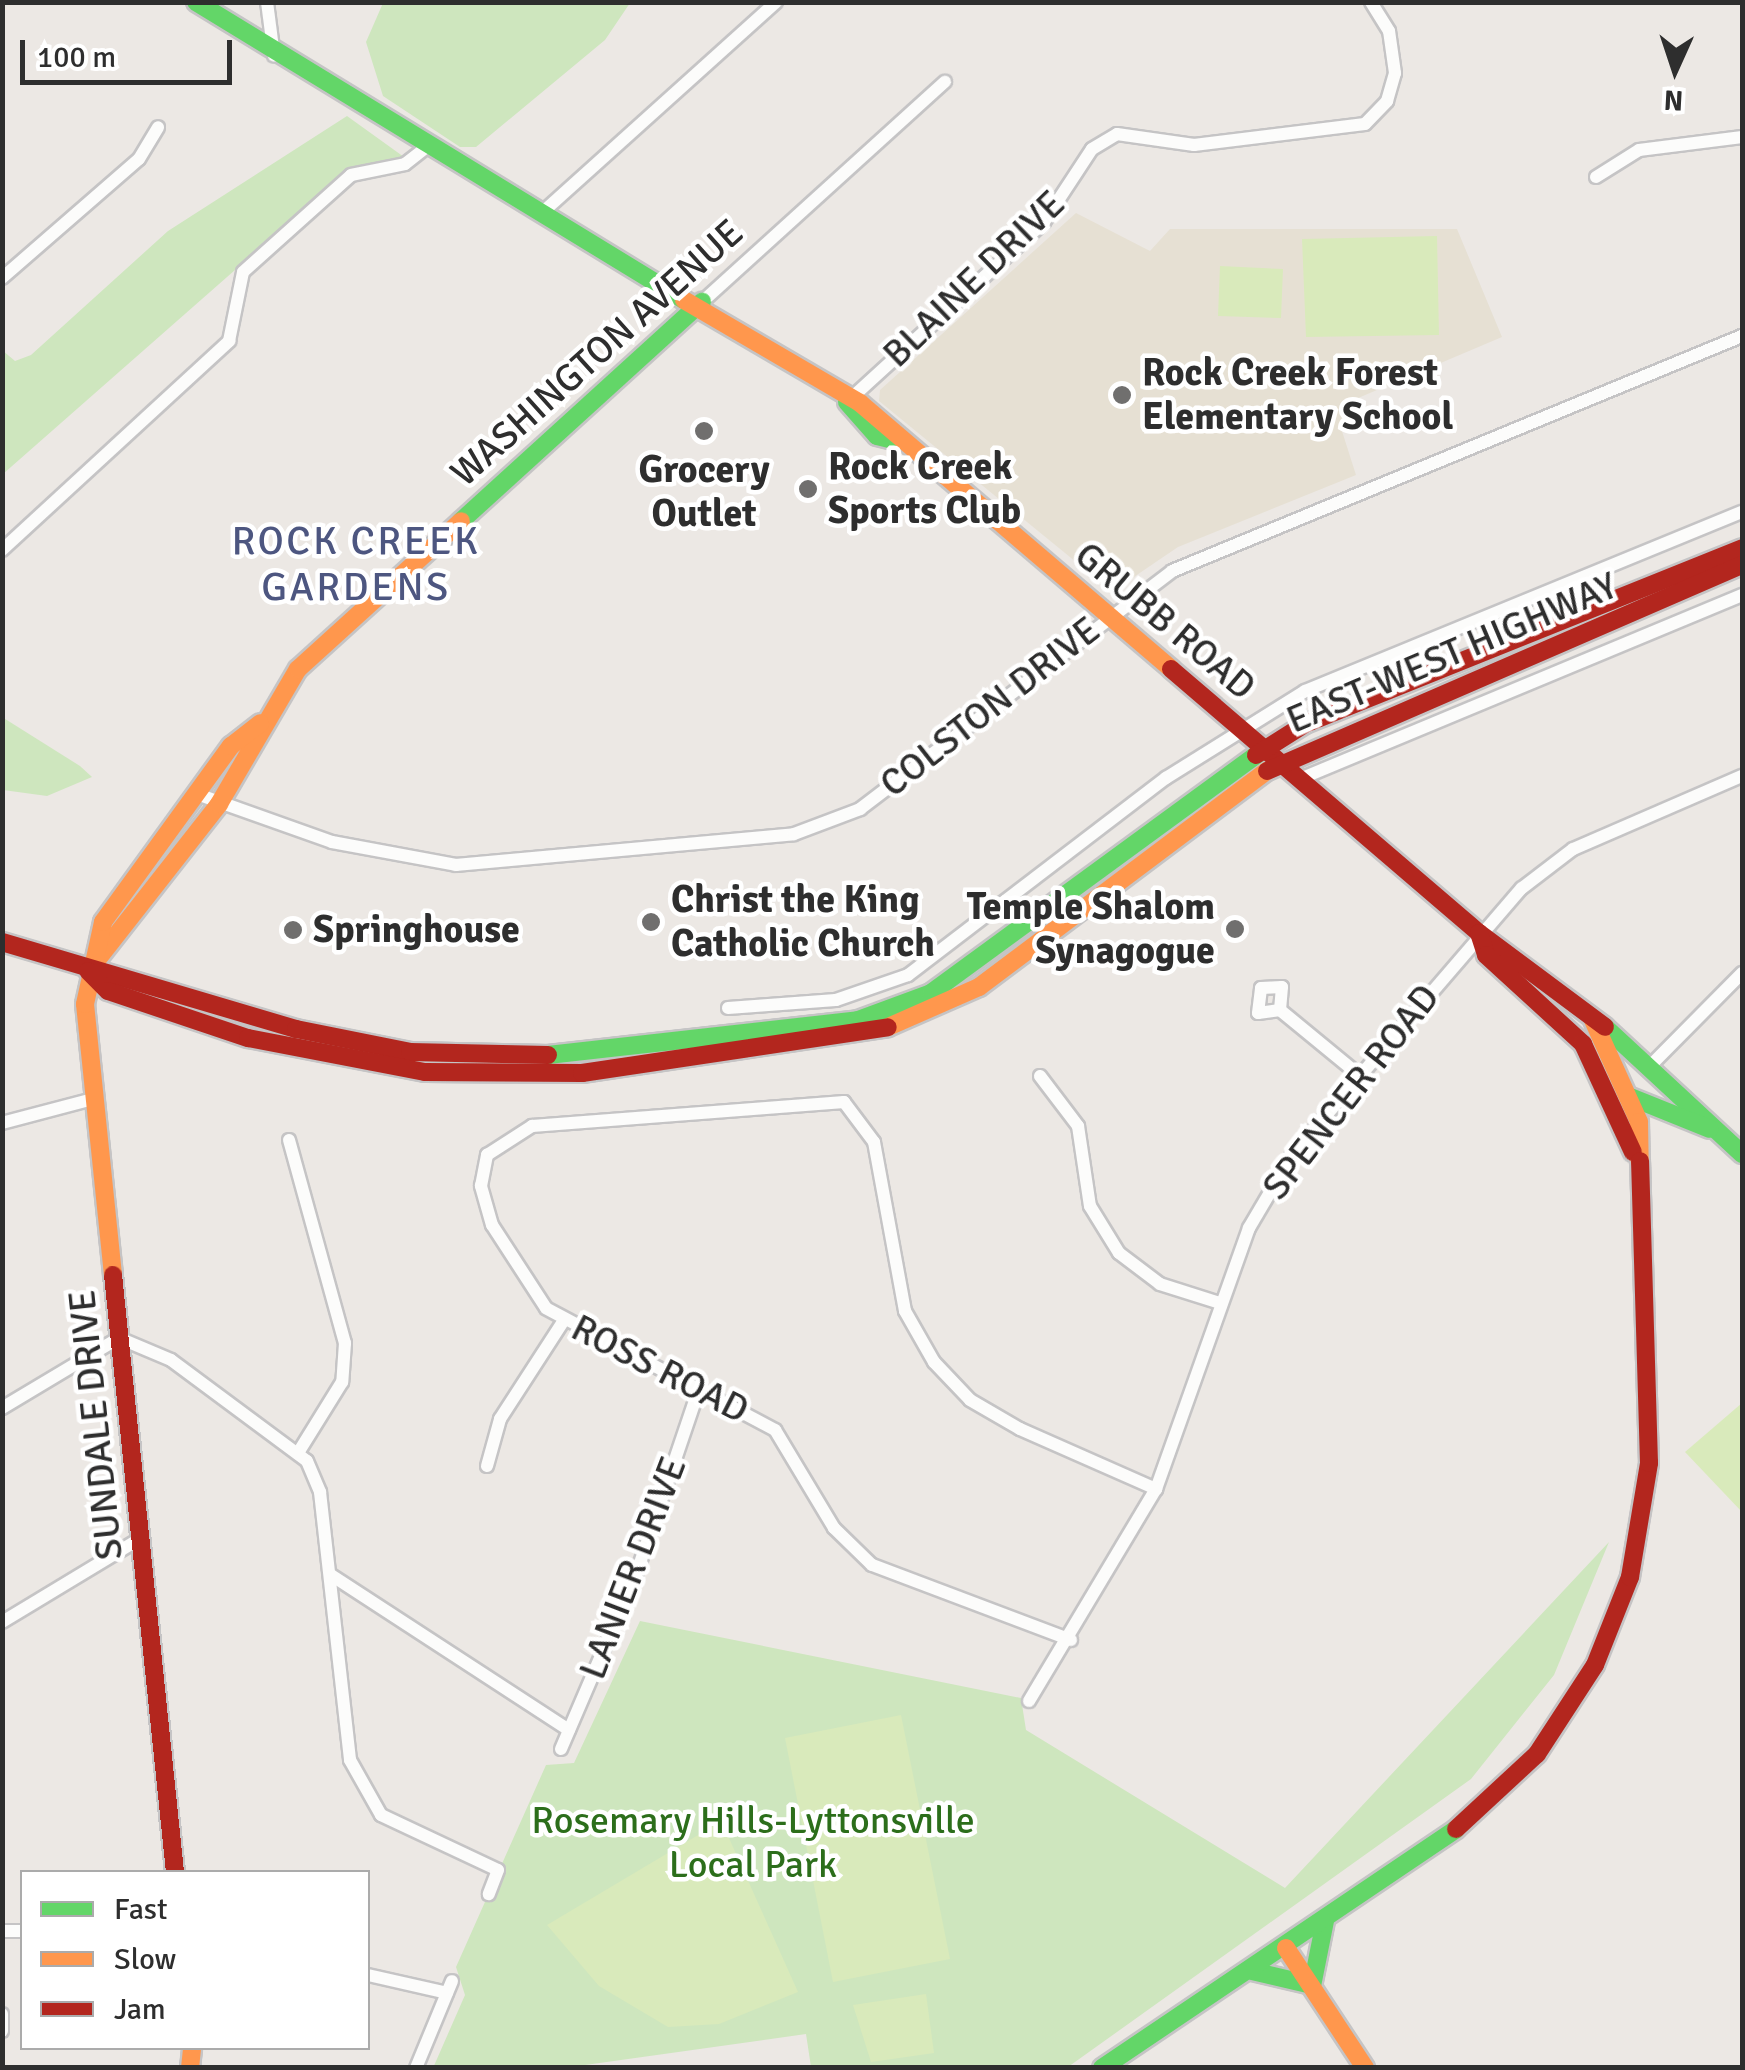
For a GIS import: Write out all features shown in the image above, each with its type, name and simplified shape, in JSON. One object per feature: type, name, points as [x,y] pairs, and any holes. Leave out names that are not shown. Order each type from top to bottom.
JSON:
[{"type":"street","name":"GRUBB ROAD","points":[[196,2],[274,56],[702,302],[847,402],[877,436],[897,441],[1108,614],[1479,933],[1653,1063],[1742,1154]]},
{"type":"street","points":[[268,2],[274,56]]},
{"type":"street","points":[[544,211],[776,2]]},
{"type":"street","name":"BLAINE DRIVE","points":[[847,402],[1044,222],[1092,149],[1118,134],[1194,145],[1364,124],[1387,102],[1395,73],[1389,31],[1371,2]]},
{"type":"street","name":"WASHINGTON AVENUE","points":[[88,971],[219,804],[260,724],[343,624],[946,82]]},
{"type":"street","points":[[2,278],[139,158],[158,127]]},
{"type":"street","points":[[1596,177],[1639,150],[1742,137]]},
{"type":"street","points":[[2,550],[229,341],[242,272],[351,175],[405,164],[428,146]]},
{"type":"street","name":"COLSTON DRIVE","points":[[197,794],[388,857],[456,865],[794,834],[886,790],[1108,614],[1203,554],[1742,336]]},
{"type":"street","name":"EAST-WEST HIGHWAY","points":[[728,1008],[803,1003],[908,975],[963,942],[1240,728],[1316,686],[1742,512]]},
{"type":"street","name":"EAST-WEST HIGHWAY","points":[[2,942],[88,971],[114,969],[296,1029],[425,1053],[570,1056],[806,1028],[898,1007],[960,978],[1264,748],[1388,685],[1742,548]]},
{"type":"street","name":"EAST-WEST HIGHWAY","points":[[88,971],[108,991],[248,1038],[425,1072],[582,1073],[866,1037],[1005,969],[1280,763],[1371,716],[1742,565]]},
{"type":"street","name":"EAST-WEST HIGHWAY","points":[[1300,779],[1742,595]]},
{"type":"street","name":"WASHINGTON AVENUE","points":[[88,971],[93,938],[230,746],[260,724]]},
{"type":"street","name":"SPENCER ROAD","points":[[1029,1701],[1071,1640],[1156,1490],[1220,1304],[1270,1189],[1358,1074],[1479,933],[1574,850],[1742,776]]},
{"type":"street","name":"GRUBB ROAD","points":[[1479,933],[1486,955],[1584,1044],[1611,1090],[1719,1134]]},
{"type":"street","name":"SUNDALE DRIVE","points":[[88,971],[94,1099],[175,1870]]},
{"type":"street","points":[[1653,1063],[1742,973]]},
{"type":"street","points":[[803,1003],[806,1028]]},
{"type":"street","points":[[1280,1010],[1358,1074]]},
{"type":"street","points":[[1102,2068],[1144,2044],[1440,1843],[1537,1754],[1595,1665],[1627,1589],[1649,1463],[1635,1099],[1591,1016]]},
{"type":"street","points":[[1040,1076],[1078,1126],[1090,1206],[1119,1253],[1160,1284],[1220,1304]]},
{"type":"street","points":[[1611,1090],[1636,1161]]},
{"type":"street","name":"ROSS ROAD","points":[[1071,1640],[872,1565],[834,1528],[775,1430],[700,1386],[564,1320],[531,1294],[492,1225],[481,1186],[493,1146],[532,1126],[830,1097],[862,1115],[905,1311],[934,1362],[970,1400],[1020,1429],[1156,1490]]},
{"type":"street","points":[[2,1123],[94,1099]]},
{"type":"street","points":[[289,1140],[345,1343],[342,1382],[298,1454]]},
{"type":"street","points":[[488,1466],[500,1419],[564,1320]]},
{"type":"street","points":[[2,1408],[119,1338],[171,1360],[298,1454],[318,1476],[350,1760],[368,1802],[406,1830],[498,1870],[489,1894]]},
{"type":"street","name":"LANIER DRIVE","points":[[561,1748],[700,1386]]},
{"type":"street","points":[[2,1622],[140,1538]]},
{"type":"street","points":[[330,1574],[569,1730]]},
{"type":"street","points":[[1312,1986],[1326,1921]]},
{"type":"street","points":[[1286,1948],[1365,2068]]},
{"type":"street","points":[[1252,1971],[1312,1986]]},
{"type":"street","points":[[370,1975],[450,1987],[416,2068]]},
{"type":"street","points":[[2,2014],[2,2030]]},
{"type":"street","points":[[1128,2068],[1144,2044]]},
{"type":"shaded area","name":"Rock Creek Forest Elementary School","points":[[1076,213],[1150,251],[1170,229],[1457,229],[1502,337],[1344,404],[1341,428],[1356,475],[1178,547],[1122,585],[1103,584],[879,401],[880,390]]},
{"type":"green space","points":[[383,2],[630,3],[605,40],[476,147],[460,147],[383,96],[366,42]]},
{"type":"green space","points":[[347,116],[404,157],[351,168],[3,474],[2,350],[15,361],[31,355],[168,231]]},
{"type":"green space","points":[[1437,236],[1439,335],[1306,337],[1302,239]]},
{"type":"green space","points":[[1220,266],[1283,269],[1281,318],[1218,316]]},
{"type":"green space","points":[[2,717],[92,777],[47,796],[3,790]]},
{"type":"green space","points":[[1742,1403],[1742,1512],[1685,1452]]},
{"type":"green space","name":"Rosemary Hills-Lyttonsville Local Park","points":[[1609,1542],[1554,1675],[1471,1779],[1068,2067],[811,2067],[806,2034],[571,2067],[433,2068],[465,1995],[456,1967],[546,1765],[574,1763],[640,1621],[1021,1698],[1026,1730],[1285,1888]]},
{"type":"green space","points":[[901,1715],[950,1959],[833,1982],[785,1738]]},
{"type":"green space","points":[[715,1825],[724,1827],[798,1992],[719,2024],[668,2027],[599,1986],[547,1925]]},
{"type":"green space","points":[[926,1994],[934,2053],[871,2062],[853,2005]]},
{"type":"traffic: fast","points":[[196,2],[684,300]]},
{"type":"traffic: fast","points":[[461,521],[702,302]]},
{"type":"traffic: fast","points":[[847,402],[877,436],[897,441]]},
{"type":"traffic: fast","points":[[548,1055],[858,1020],[931,993],[1256,755]]},
{"type":"traffic: fast","points":[[1605,1027],[1742,1154]]},
{"type":"traffic: fast","points":[[1628,1096],[1710,1129]]},
{"type":"traffic: fast","points":[[1102,2068],[1456,1829]]},
{"type":"traffic: fast","points":[[1312,1986],[1325,1921]]},
{"type":"traffic: fast","points":[[1252,1971],[1308,1984]]},
{"type":"traffic: slow","points":[[684,300],[860,403],[1171,669]]},
{"type":"traffic: slow","points":[[89,970],[219,804],[298,669],[461,521]]},
{"type":"traffic: slow","points":[[113,1275],[85,1004],[103,922],[231,746],[260,723]]},
{"type":"traffic: slow","points":[[888,1027],[979,987],[1267,771]]},
{"type":"traffic: slow","points":[[1593,1020],[1639,1122],[1640,1161]]},
{"type":"traffic: slow","points":[[1286,1948],[1365,2068]]},
{"type":"traffic: slow","points":[[190,2068],[192,2050]]},
{"type":"traffic: jam","points":[[1256,755],[1305,724],[1742,548]]},
{"type":"traffic: jam","points":[[1267,771],[1742,565]]},
{"type":"traffic: jam","points":[[1171,669],[1479,933],[1605,1027]]},
{"type":"traffic: jam","points":[[1479,933],[1486,955],[1583,1044],[1633,1152]]},
{"type":"traffic: jam","points":[[2,942],[296,1029],[410,1052],[548,1055]]},
{"type":"traffic: jam","points":[[88,971],[108,991],[248,1038],[425,1072],[582,1073],[888,1027]]},
{"type":"traffic: jam","points":[[1456,1829],[1537,1754],[1595,1665],[1630,1577],[1649,1463],[1640,1161]]},
{"type":"traffic: jam","points":[[113,1275],[175,1870]]},
{"type":"place","name":"Rock Creek Forest Elementary School","points":[[1122,395]]},
{"type":"place","name":"Grocery Outlet","points":[[704,431]]},
{"type":"place","name":"Rock Creek Sports Club","points":[[808,489]]},
{"type":"place","name":"Christ the King Catholic Church","points":[[651,922]]},
{"type":"place","name":"Temple Shalom Synagogue","points":[[1235,929]]},
{"type":"place","name":"Springhouse","points":[[293,930]]},
{"type":"district","name":"ROCK CREEK GARDENS","points":[[356,564]]}]
